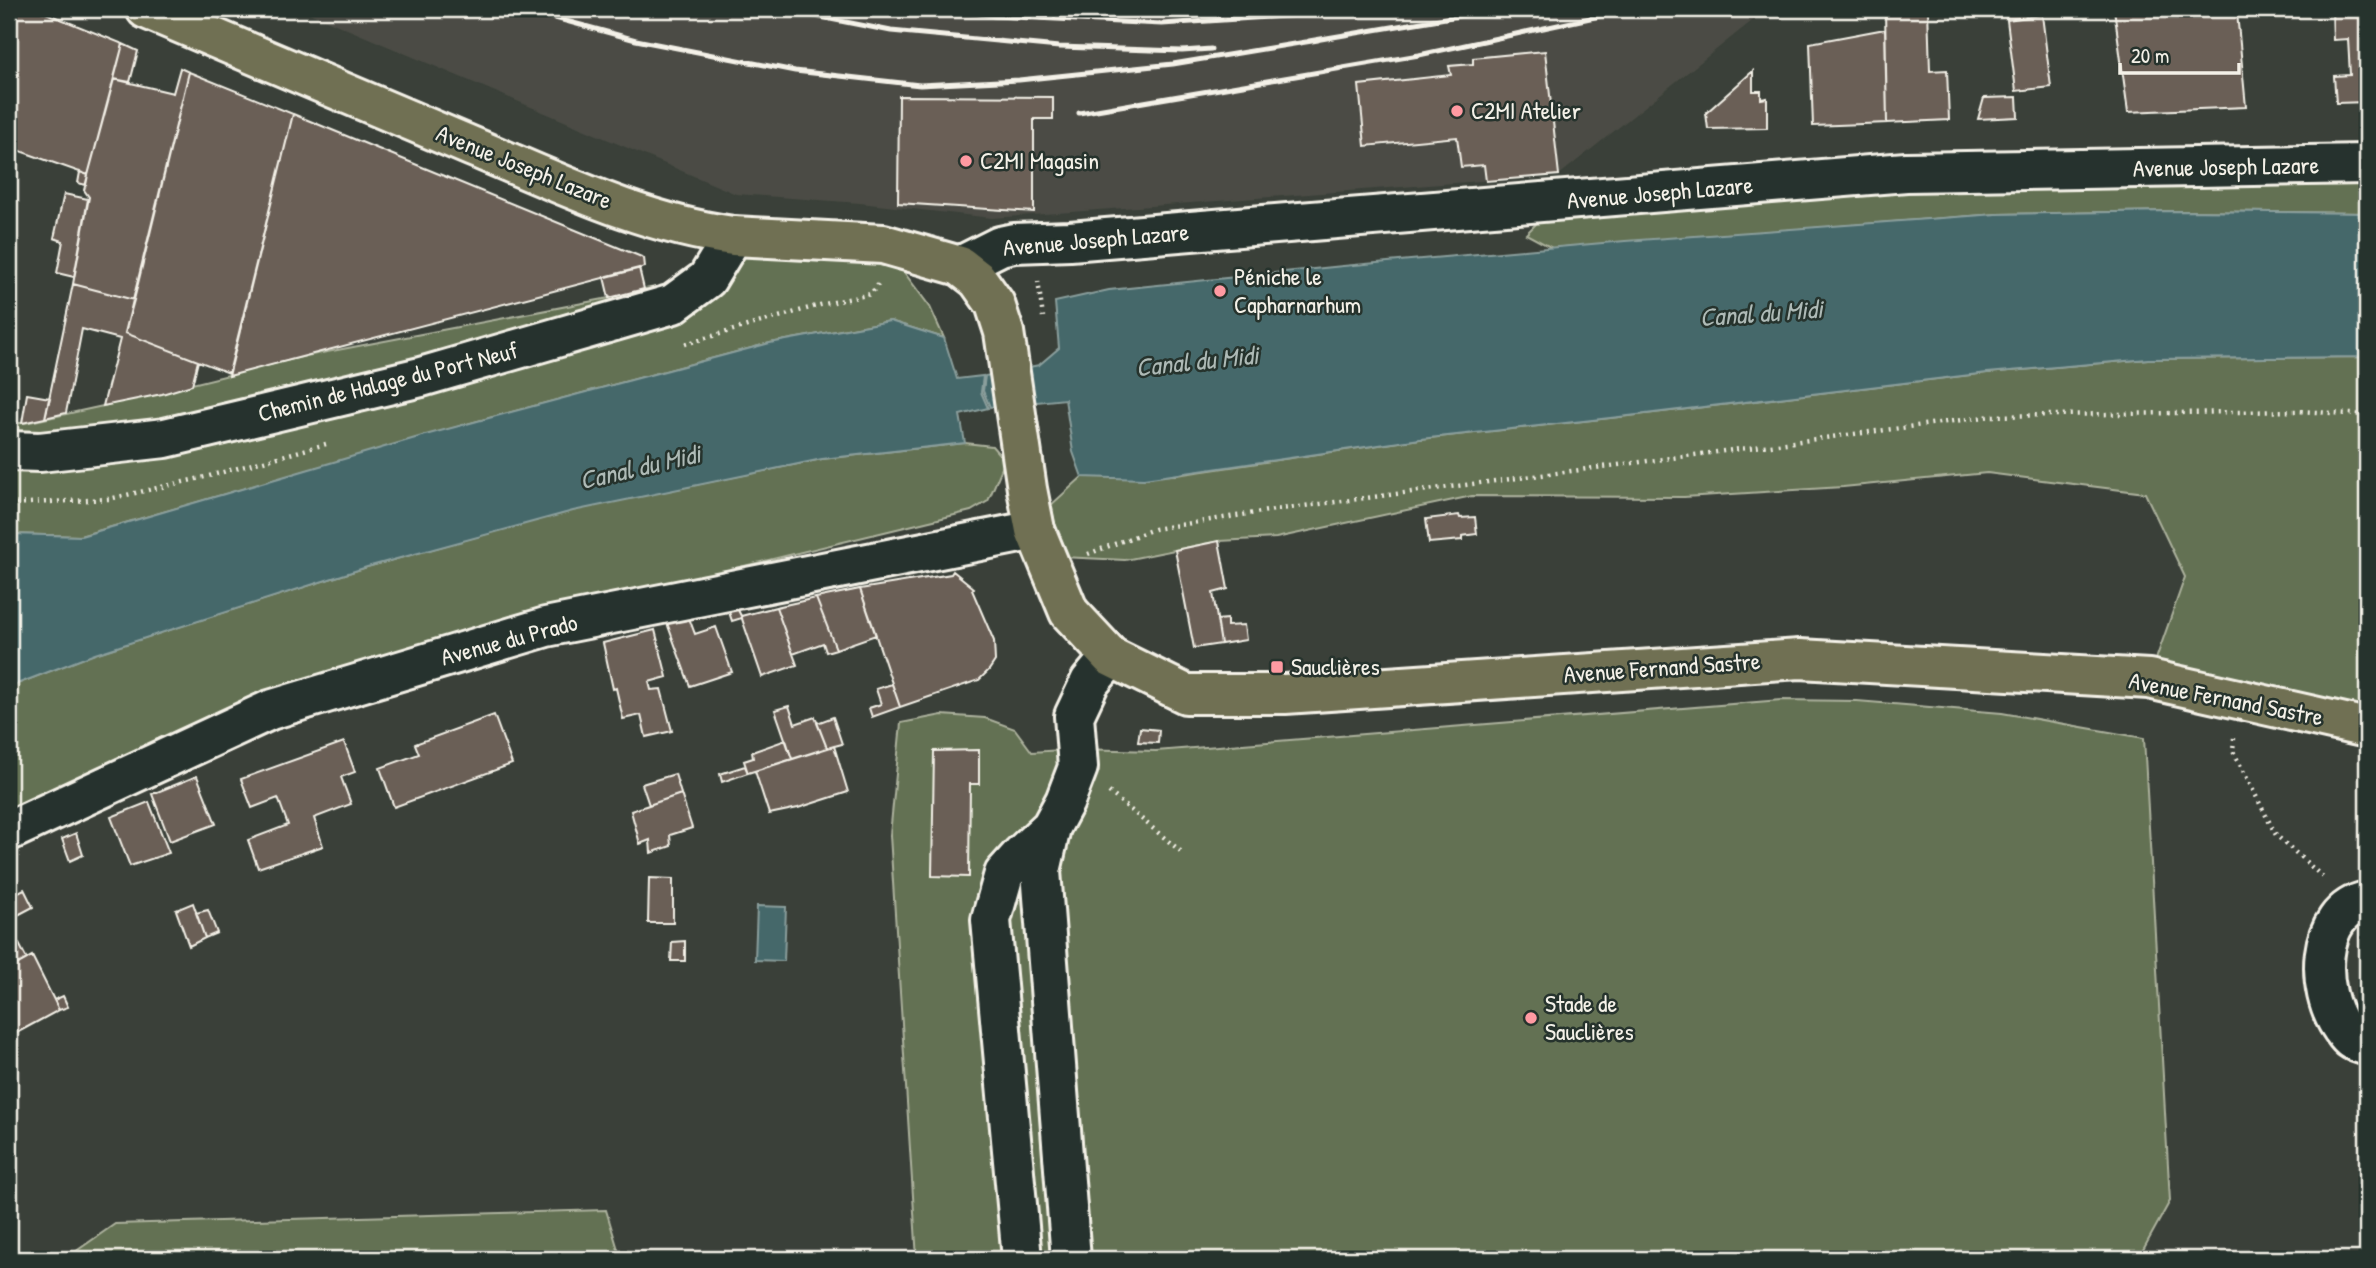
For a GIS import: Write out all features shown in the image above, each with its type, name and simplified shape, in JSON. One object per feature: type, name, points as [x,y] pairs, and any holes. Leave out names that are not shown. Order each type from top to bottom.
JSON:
[{"type":"main road","name":"Avenue Joseph Lazare","points":[[146,9],[559,183],[640,214],[710,233],[733,236],[883,244],[960,266],[978,281],[995,304]]},
{"type":"main road","name":"Avenue Fernand Sastre","points":[[995,304],[1004,332],[1035,530],[1069,612],[1111,657],[1186,694],[1285,694],[1800,659],[2149,679],[2367,728]]},
{"type":"street","name":"Avenue Joseph Lazare","points":[[960,266],[1000,246],[1014,243],[1070,241],[1906,173],[2367,164]]},
{"type":"street","name":"Chemin de Halage du Port Neuf","points":[[9,451],[40,452],[165,438],[421,377],[647,312],[673,304],[707,279],[733,236]]},
{"type":"street","name":"Avenue du Prado","points":[[9,831],[270,710],[546,626],[1035,530]]},
{"type":"street","points":[[1071,1259],[1041,871],[1051,828],[1078,767],[1074,716],[1090,682],[1111,657]]},
{"type":"street","points":[[1021,1259],[991,920],[1004,874],[1022,853],[1051,828]]},
{"type":"street","points":[[2359,904],[2343,913],[2329,934],[2324,957],[2326,987],[2333,1016],[2350,1040],[2367,1046]]},
{"type":"path","points":[[1082,556],[1154,529],[1274,510],[1992,416],[2298,411],[2367,415]]},
{"type":"path","points":[[2236,698],[2233,751],[2276,835],[2359,904]]},
{"type":"path","points":[[1078,767],[1184,854]]},
{"type":"shaded area","points":[[300,9],[1767,9],[1559,175],[992,218],[860,203],[736,194]]},
{"type":"green space","points":[[2367,179],[2367,213],[2175,211],[1997,214],[1552,248],[1526,234],[1545,215],[1849,189]]},
{"type":"green space","points":[[733,236],[883,244],[930,307],[944,338],[890,321],[770,343],[474,422],[80,536],[9,534],[9,423],[25,423],[103,406],[306,356],[707,279]]},
{"type":"green space","points":[[2367,357],[2367,728],[2149,679],[2185,577],[2145,493],[1987,473],[1843,487],[1684,497],[1472,496],[1276,538],[1219,541],[1125,560],[1062,557],[1051,505],[1082,477],[1176,475],[1420,439],[1987,373],[2148,359]]},
{"type":"green space","points":[[965,443],[992,446],[1005,461],[988,501],[971,511],[686,580],[546,627],[270,710],[9,831],[9,687],[94,654],[367,567],[573,510],[822,459]]},
{"type":"green space","name":"Stade de Sauclières","points":[[1781,700],[1857,701],[2002,713],[2144,738],[2170,1201],[2138,1259],[917,1259],[890,835],[901,723],[942,715],[985,718],[1015,729],[1032,752],[1076,749],[1156,751]]},
{"type":"green space","points":[[606,1210],[620,1256],[637,1259],[65,1259],[115,1224]]},
{"type":"water","name":"Canal du Midi","points":[[2175,211],[2367,213],[2367,357],[2148,359],[1987,373],[1420,439],[1144,479],[1082,477],[1073,452],[1065,399],[990,407],[983,391],[985,376],[1039,365],[1059,348],[1055,302],[1109,290],[1625,241],[1997,214]]},
{"type":"water","name":"Canal du Midi","points":[[890,321],[944,338],[957,379],[983,376],[981,392],[988,408],[960,415],[965,443],[822,459],[573,511],[367,567],[95,654],[9,687],[9,534],[81,536],[429,434],[770,343]]},
{"type":"water","points":[[757,906],[786,907],[784,961],[755,960]]},
{"type":"building","points":[[9,9],[36,9],[123,44],[88,175],[9,147]]},
{"type":"building","points":[[1885,9],[1928,9],[1930,71],[1947,70],[1949,120],[1887,123]]},
{"type":"building","points":[[2006,9],[2057,9],[2057,12],[2007,20]]},
{"type":"building","points":[[2114,9],[2227,9],[2227,15],[2237,13],[2246,107],[2128,112]]},
{"type":"building","points":[[2332,9],[2367,9],[2367,102],[2336,103],[2334,76],[2350,75],[2348,39],[2333,40]]},
{"type":"building","points":[[2042,15],[2051,87],[2016,91],[2007,20]]},
{"type":"building","points":[[1885,29],[1887,123],[1813,126],[1810,43]]},
{"type":"building","points":[[123,44],[138,51],[130,82],[114,79]]},
{"type":"building","name":"C2MI Atelier","points":[[1545,51],[1559,175],[1486,181],[1484,165],[1461,167],[1457,137],[1365,146],[1359,85],[1451,75],[1449,66],[1473,64],[1473,58]]},
{"type":"building","points":[[180,68],[189,72],[134,300],[73,284],[89,197],[84,190],[114,79],[173,93]]},
{"type":"building","points":[[1753,71],[1753,91],[1761,91],[1761,99],[1767,98],[1767,128],[1708,129],[1706,113]]},
{"type":"building","points":[[189,72],[293,114],[229,373],[125,333]]},
{"type":"building","name":"C2MI Magasin","points":[[899,96],[1053,97],[1053,119],[1034,119],[1034,212],[898,203]]},
{"type":"building","points":[[2017,97],[2018,117],[1978,119],[1984,98]]},
{"type":"building","points":[[293,114],[644,258],[645,267],[229,376]]},
{"type":"building","points":[[80,172],[88,175],[86,185],[78,183]]},
{"type":"building","points":[[64,194],[88,199],[74,277],[57,273],[63,241],[54,238]]},
{"type":"building","points":[[639,268],[644,289],[609,298],[604,277]]},
{"type":"building","points":[[73,284],[134,300],[125,333],[198,361],[192,385],[103,406],[120,339],[82,329],[66,413],[45,418]]},
{"type":"building","points":[[27,394],[50,398],[45,418],[22,423]]},
{"type":"building","points":[[1459,515],[1460,518],[1475,517],[1477,534],[1462,536],[1462,540],[1429,543],[1426,519]]},
{"type":"building","points":[[1219,541],[1228,589],[1213,593],[1221,644],[1194,648],[1175,550]]},
{"type":"building","points":[[953,571],[974,588],[972,590],[994,641],[995,661],[979,680],[900,707],[860,589],[951,574]]},
{"type":"building","points":[[860,589],[876,635],[836,649],[816,598]]},
{"type":"building","points":[[816,598],[836,649],[826,652],[823,643],[793,654],[776,607]]},
{"type":"building","points":[[776,607],[797,665],[762,677],[741,616]]},
{"type":"building","points":[[737,608],[742,618],[732,621],[728,609]]},
{"type":"building","points":[[689,618],[695,634],[716,627],[732,672],[690,686],[667,623]]},
{"type":"building","points":[[1227,619],[1227,626],[1244,625],[1246,640],[1221,644],[1217,620]]},
{"type":"building","points":[[655,630],[667,677],[649,682],[651,690],[661,689],[672,731],[646,737],[641,715],[623,719],[603,643]]},
{"type":"building","points":[[892,684],[900,707],[872,717],[869,708],[881,704],[876,689]]},
{"type":"building","points":[[789,706],[795,724],[815,717],[827,748],[792,759],[775,710]]},
{"type":"building","points":[[494,715],[512,764],[394,807],[380,768],[419,754],[415,744]]},
{"type":"building","points":[[833,717],[842,744],[827,748],[817,723]]},
{"type":"building","points":[[1140,728],[1159,730],[1158,743],[1138,742]]},
{"type":"building","points":[[786,740],[792,759],[748,773],[744,761],[753,758],[752,752]]},
{"type":"building","points":[[344,742],[355,772],[341,777],[351,804],[314,818],[323,846],[258,868],[248,840],[288,825],[278,798],[252,808],[241,779]]},
{"type":"building","points":[[834,746],[848,792],[769,814],[755,771]]},
{"type":"building","points":[[979,750],[979,784],[970,784],[969,877],[932,876],[934,751]]},
{"type":"building","points":[[745,766],[748,773],[722,782],[720,774]]},
{"type":"building","points":[[675,774],[681,794],[649,805],[642,784]]},
{"type":"building","points":[[197,776],[216,824],[170,841],[152,794]]},
{"type":"building","points":[[681,794],[692,828],[670,835],[671,846],[651,853],[650,840],[640,844],[631,811]]},
{"type":"building","points":[[149,802],[169,853],[130,866],[111,817]]},
{"type":"building","points":[[76,833],[83,855],[70,861],[62,839]]},
{"type":"building","points":[[649,878],[673,879],[673,923],[648,923]]},
{"type":"building","points":[[9,879],[17,893],[9,897]]},
{"type":"building","points":[[24,889],[33,907],[16,916],[9,897]]},
{"type":"building","points":[[193,903],[205,938],[189,946],[176,910]]},
{"type":"building","points":[[208,910],[217,933],[205,938],[196,913]]},
{"type":"building","points":[[685,941],[685,961],[671,961],[672,942]]},
{"type":"building","points":[[18,942],[27,959],[9,969],[9,948]]},
{"type":"building","points":[[32,956],[59,1010],[9,1037],[9,969]]},
{"type":"building","points":[[63,996],[68,1007],[59,1010],[54,1000]]},
{"type":"railway","points":[[522,9],[636,40],[795,71],[920,85],[1019,80],[1173,64],[1318,40]]},
{"type":"railway","points":[[780,9],[891,31],[1059,47],[1182,51],[1211,49]]},
{"type":"railway","points":[[945,9],[995,16],[1162,24],[1358,9]]},
{"type":"railway","points":[[1309,41],[1499,9]]},
{"type":"railway","points":[[1079,113],[1419,55],[1632,9]]},
{"type":"place","name":"C2MI Atelier","points":[[1457,111]]},
{"type":"place","name":"C2MI Magasin","points":[[966,161]]},
{"type":"place","name":"Péniche le Capharnarhum","points":[[1220,291]]},
{"type":"place","name":"Sauclières","points":[[1277,667]]},
{"type":"place","name":"Stade de Sauclières","points":[[1531,1018]]}]
